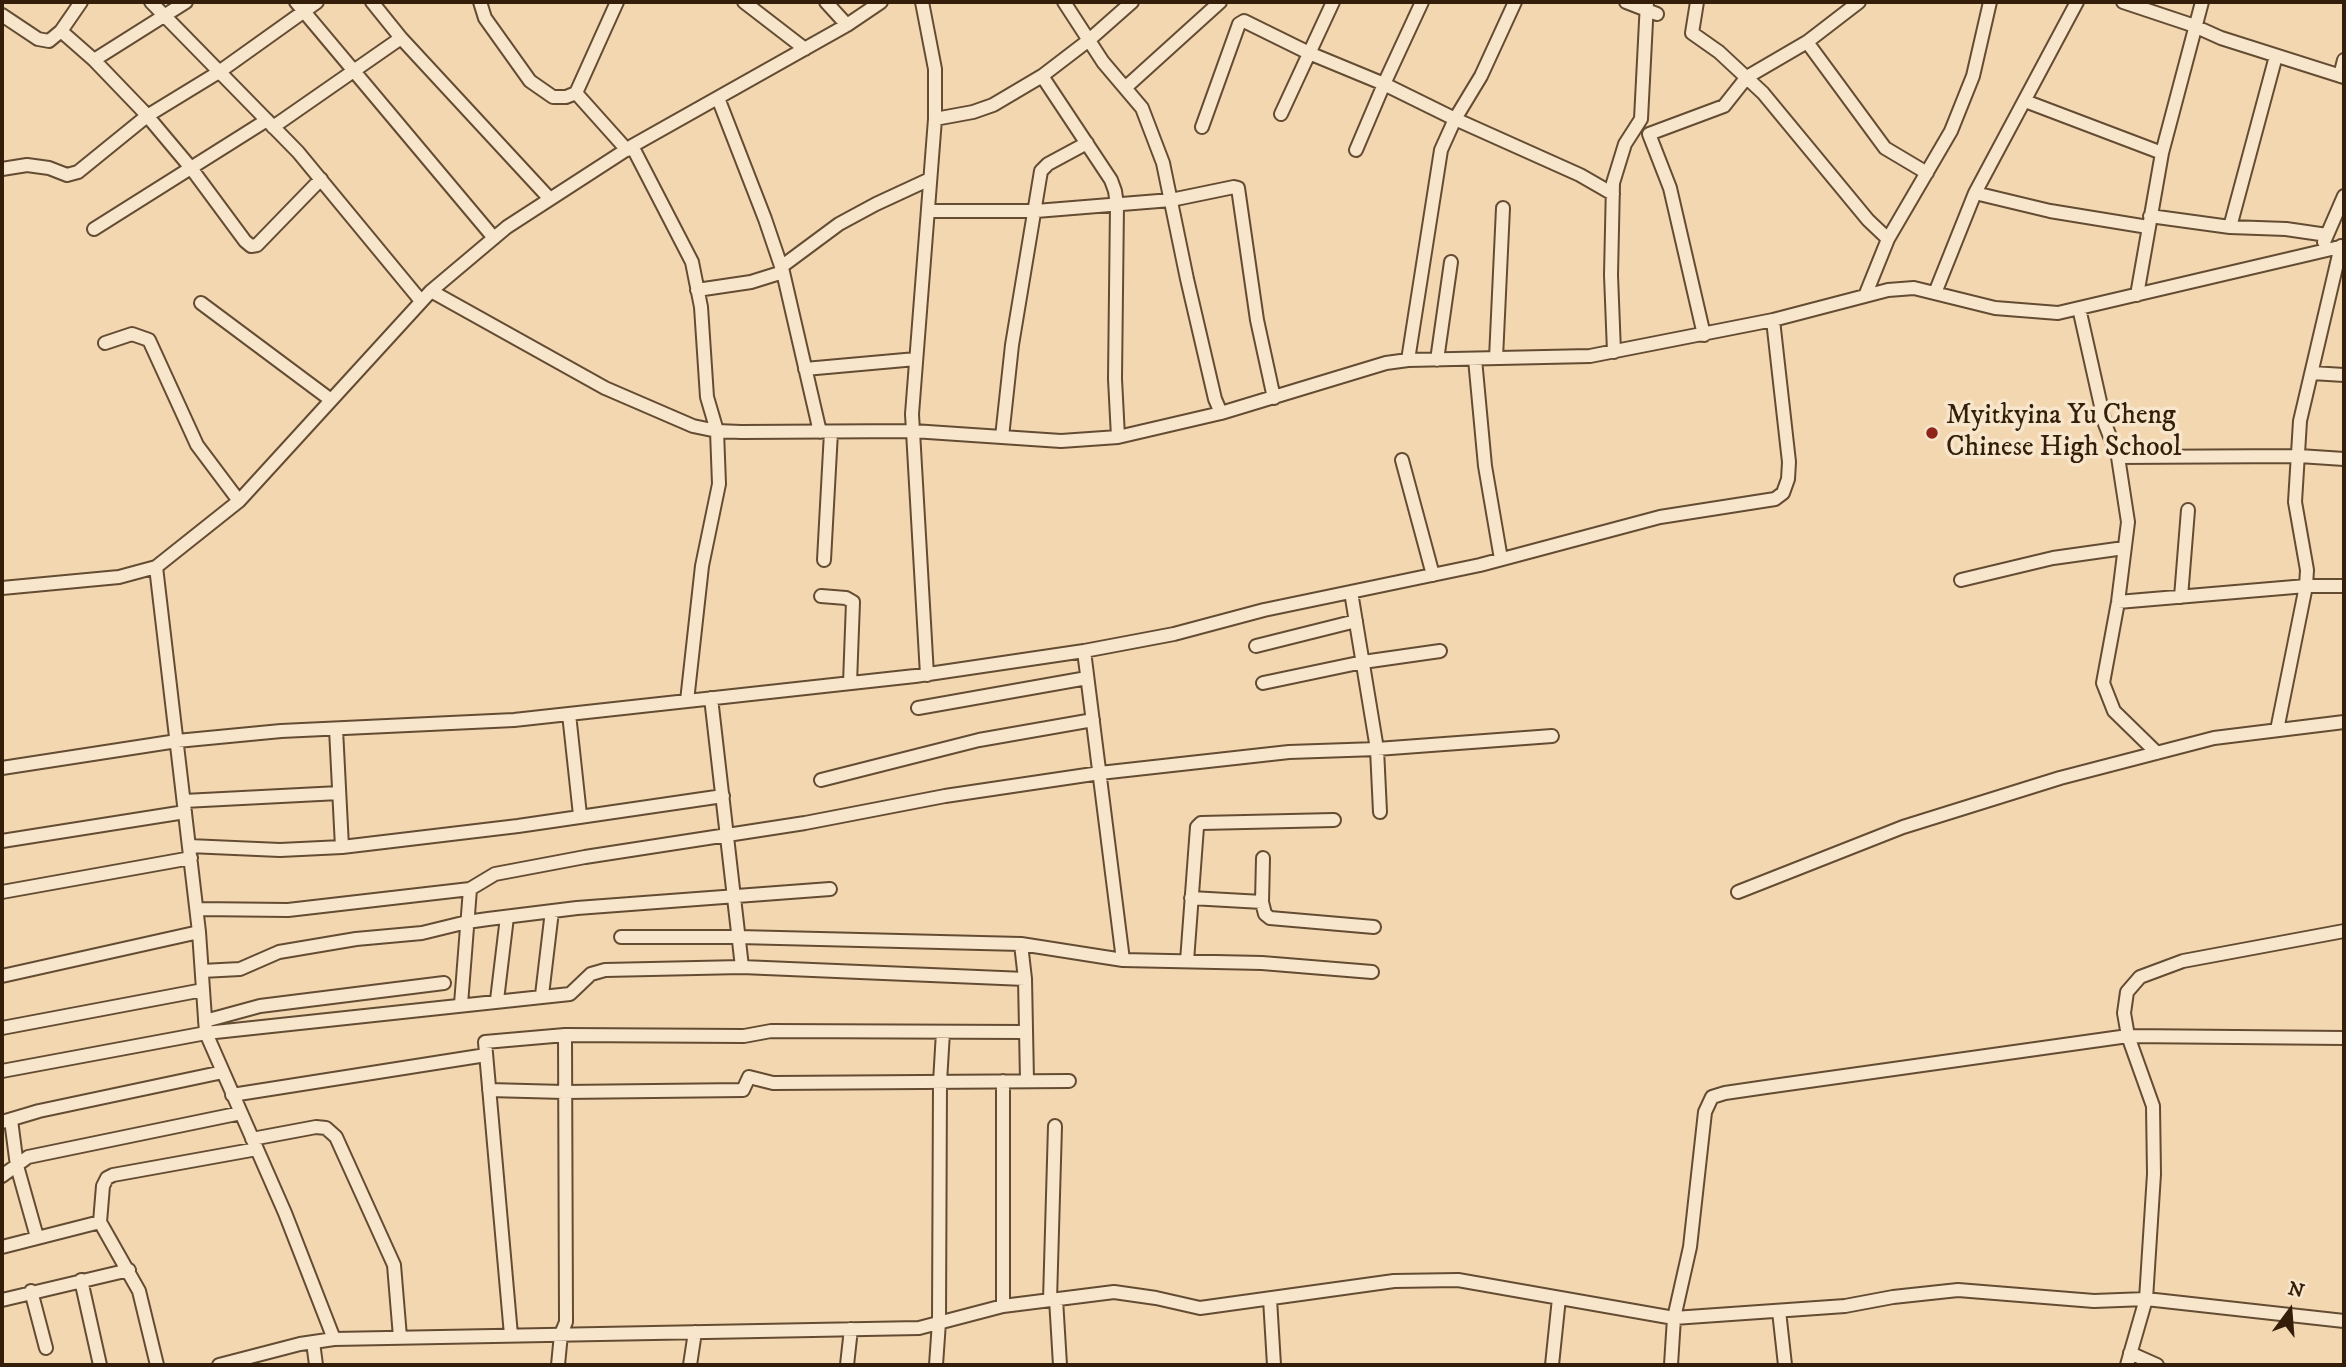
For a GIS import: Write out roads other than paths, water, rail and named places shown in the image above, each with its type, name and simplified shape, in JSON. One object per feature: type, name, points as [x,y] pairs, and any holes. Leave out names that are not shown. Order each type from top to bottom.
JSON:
[{"type":"street","points":[[2,15],[38,39],[49,41],[61,31],[81,2]]},
{"type":"street","points":[[151,2],[270,123],[421,301]]},
{"type":"street","points":[[94,60],[186,2]]},
{"type":"street","points":[[2,169],[27,165],[49,168],[67,176],[78,173],[147,116],[219,72],[300,6],[317,2]]},
{"type":"street","points":[[372,2],[401,38],[550,199]]},
{"type":"street","points":[[480,2],[485,18],[530,81],[553,97],[566,97],[576,93],[617,2]]},
{"type":"street","points":[[744,2],[806,49]]},
{"type":"street","points":[[826,2],[847,25]]},
{"type":"street","points":[[2,588],[119,577],[156,567],[239,501],[421,301],[494,238],[630,148],[806,49],[881,2]]},
{"type":"street","points":[[922,2],[935,69],[935,119],[913,431],[927,675]]},
{"type":"street","points":[[1064,2],[1102,62],[1142,108],[1163,163],[1215,399],[1221,413]]},
{"type":"street","points":[[935,119],[973,112],[993,105],[1042,76],[1132,2]]},
{"type":"street","points":[[1281,114],[1333,2]]},
{"type":"street","points":[[1408,360],[1441,150],[1455,119],[1481,76],[1516,2]]},
{"type":"street","points":[[1615,352],[1611,275],[1613,183],[1625,144],[1641,118],[1651,9],[1626,2]]},
{"type":"street","points":[[1697,2],[1692,33],[1719,52],[1747,78],[1783,116],[1868,220],[1888,239]]},
{"type":"street","points":[[1704,335],[1670,188],[1649,134],[1724,106],[1747,78],[1807,42],[1859,2]]},
{"type":"street","points":[[1865,296],[1888,239],[1951,131],[1973,76],[1990,2]]},
{"type":"street","points":[[1935,293],[1975,193],[2077,2]]},
{"type":"street","points":[[2123,2],[2195,26],[2221,38],[2342,76],[2344,61]]},
{"type":"street","points":[[2137,295],[2162,153],[2202,2]]},
{"type":"street","points":[[1356,150],[1417,4]]},
{"type":"street","points":[[1125,88],[1211,5]]},
{"type":"street","points":[[300,6],[494,238]]},
{"type":"street","points":[[1202,127],[1239,24],[1244,21],[1580,175],[1613,194]]},
{"type":"street","points":[[61,31],[94,60],[147,116],[251,246],[257,245],[320,179]]},
{"type":"street","points":[[94,229],[191,168],[356,71],[401,38]]},
{"type":"street","points":[[1807,42],[1885,148],[1927,173]]},
{"type":"street","points":[[2230,227],[2276,56]]},
{"type":"street","points":[[1042,76],[1111,180],[1117,205],[1115,379],[1118,437]]},
{"type":"street","points":[[576,93],[630,148],[692,262],[701,307],[707,397],[717,431],[719,484],[702,566],[687,701]]},
{"type":"street","points":[[718,99],[782,270],[805,369],[825,432],[824,560]]},
{"type":"street","points":[[2025,100],[2162,153]]},
{"type":"street","points":[[1002,437],[1012,345],[1041,171],[1048,164],[1087,143]]},
{"type":"street","points":[[697,290],[751,282],[782,270],[839,224],[930,179]]},
{"type":"street","points":[[928,211],[1036,211],[1117,205],[1171,200],[1238,188],[1257,320],[1274,398]]},
{"type":"street","points":[[1975,193],[2050,211],[2149,221],[2286,229],[2328,235]]},
{"type":"street","points":[[2320,253],[2344,196]]},
{"type":"street","points":[[1496,358],[1503,208]]},
{"type":"street","points":[[431,291],[606,387],[694,426],[717,431],[913,431],[1061,441],[1118,437],[1221,413],[1387,363],[1408,360],[1590,356],[1773,320],[1888,290],[1914,288],[1995,308],[2058,313],[2343,246]]},
{"type":"street","points":[[2277,730],[2306,586],[2307,570],[2295,502],[2300,421],[2343,246]]},
{"type":"street","points":[[1437,360],[1451,262]]},
{"type":"street","points":[[2331,294],[2344,295]]},
{"type":"street","points":[[201,303],[331,400]]},
{"type":"street","points":[[2079,308],[2105,424],[2118,457],[2128,522],[2118,602],[2103,683],[2114,711],[2157,753]]},
{"type":"street","points":[[2,768],[177,741],[281,730],[500,721],[927,675],[1174,634],[1264,610],[1501,559],[1660,517],[1774,499],[1783,493],[1788,479],[1789,462],[1773,320]]},
{"type":"street","points":[[105,343],[132,334],[149,340],[197,445],[239,501]]},
{"type":"street","points":[[805,369],[916,359]]},
{"type":"street","points":[[1475,359],[1485,467],[1501,559]]},
{"type":"street","points":[[2312,373],[2344,375]]},
{"type":"street","points":[[2118,457],[2299,456],[2344,459]]},
{"type":"street","points":[[1402,460],[1433,575]]},
{"type":"street","points":[[2181,597],[2188,510]]},
{"type":"street","points":[[1961,580],[2053,558],[2124,548]]},
{"type":"street","points":[[156,567],[200,932],[205,1027],[285,1213],[334,1339]]},
{"type":"street","points":[[2118,602],[2306,586],[2344,586]]},
{"type":"street","points":[[1351,592],[1377,749],[1380,812]]},
{"type":"street","points":[[821,596],[846,598],[853,602],[850,683]]},
{"type":"street","points":[[1256,646],[1356,621]]},
{"type":"street","points":[[1084,651],[1123,960]]},
{"type":"street","points":[[1263,683],[1363,662],[1440,651]]},
{"type":"street","points":[[918,708],[1087,678]]},
{"type":"street","points":[[710,698],[742,967]]},
{"type":"street","points":[[569,714],[580,815]]},
{"type":"street","points":[[821,780],[979,740],[1093,720]]},
{"type":"street","points":[[1738,892],[1903,827],[2060,778],[2214,738],[2344,722]]},
{"type":"street","points":[[335,729],[342,847]]},
{"type":"street","points":[[197,909],[288,910],[470,889],[495,874],[585,857],[728,835],[944,796],[1100,774],[1289,752],[1377,749],[1552,736]]},
{"type":"street","points":[[2,841],[185,807],[339,793]]},
{"type":"street","points":[[2,892],[190,852],[342,847],[518,826],[723,796]]},
{"type":"street","points":[[1187,961],[1195,832],[1201,823],[1334,820]]},
{"type":"street","points":[[1263,858],[1262,902],[1265,914],[1270,918],[1374,927]]},
{"type":"street","points":[[461,1004],[470,889]]},
{"type":"street","points":[[202,971],[240,969],[279,952],[356,939],[422,933],[467,922],[552,911],[830,889]]},
{"type":"street","points":[[1191,898],[1262,902]]},
{"type":"street","points":[[542,995],[552,911]]},
{"type":"street","points":[[497,1000],[507,917]]},
{"type":"street","points":[[2157,1365],[2129,1359],[2146,1299],[2154,1174],[2153,1106],[2128,1036],[2124,1013],[2127,992],[2140,977],[2182,961],[2344,931]]},
{"type":"street","points":[[2,976],[200,932]]},
{"type":"street","points":[[621,937],[1021,944],[1123,960],[1262,963],[1371,972]]},
{"type":"street","points":[[1021,944],[1025,979],[1027,1080]]},
{"type":"street","points":[[2,1071],[205,1027],[570,994],[591,974],[605,970],[742,967],[1025,979]]},
{"type":"street","points":[[205,1027],[260,1006],[444,983]]},
{"type":"street","points":[[2,1028],[203,990]]},
{"type":"street","points":[[511,1335],[485,1042],[565,1035],[744,1035],[771,1031],[1026,1032]]},
{"type":"street","points":[[936,1365],[943,1032]]},
{"type":"street","points":[[558,1365],[561,1334],[566,1322],[565,1035]]},
{"type":"street","points":[[1671,1365],[1674,1318],[1690,1247],[1705,1112],[1713,1097],[1752,1089],[2128,1036],[2344,1038]]},
{"type":"street","points":[[232,1095],[486,1055]]},
{"type":"street","points":[[37,1237],[6,1121],[39,1111],[223,1072]]},
{"type":"street","points":[[489,1090],[743,1090],[749,1077],[773,1083],[1069,1081]]},
{"type":"street","points":[[1003,1081],[1003,1306]]},
{"type":"street","points":[[2,1175],[28,1157],[240,1113]]},
{"type":"street","points":[[1055,1126],[1053,1300],[1060,1365]]},
{"type":"street","points":[[157,1365],[139,1291],[100,1222],[103,1186],[107,1178],[316,1127],[326,1128],[336,1137],[394,1265],[400,1337]]},
{"type":"street","points":[[2,1247],[100,1222]]},
{"type":"street","points":[[2,1300],[129,1270]]},
{"type":"street","points":[[81,1280],[100,1365]]},
{"type":"street","points":[[219,1365],[334,1339],[919,1328],[1003,1306],[1114,1292],[1200,1308],[1394,1281],[1432,1280],[1458,1280],[1674,1318],[1844,1306],[1892,1297],[1958,1290],[2094,1301],[2146,1299],[2344,1321]]},
{"type":"street","points":[[31,1291],[46,1348]]},
{"type":"street","points":[[1552,1365],[1559,1298]]},
{"type":"street","points":[[1270,1299],[1273,1365]]},
{"type":"street","points":[[1779,1311],[1786,1365]]},
{"type":"street","points":[[847,1365],[851,1329]]},
{"type":"street","points":[[690,1365],[695,1332]]},
{"type":"street","points":[[313,1342],[316,1365]]},
{"type":"place","name":"Myitkyina Yu Cheng Chinese High School","points":[[1932,433]]}]
